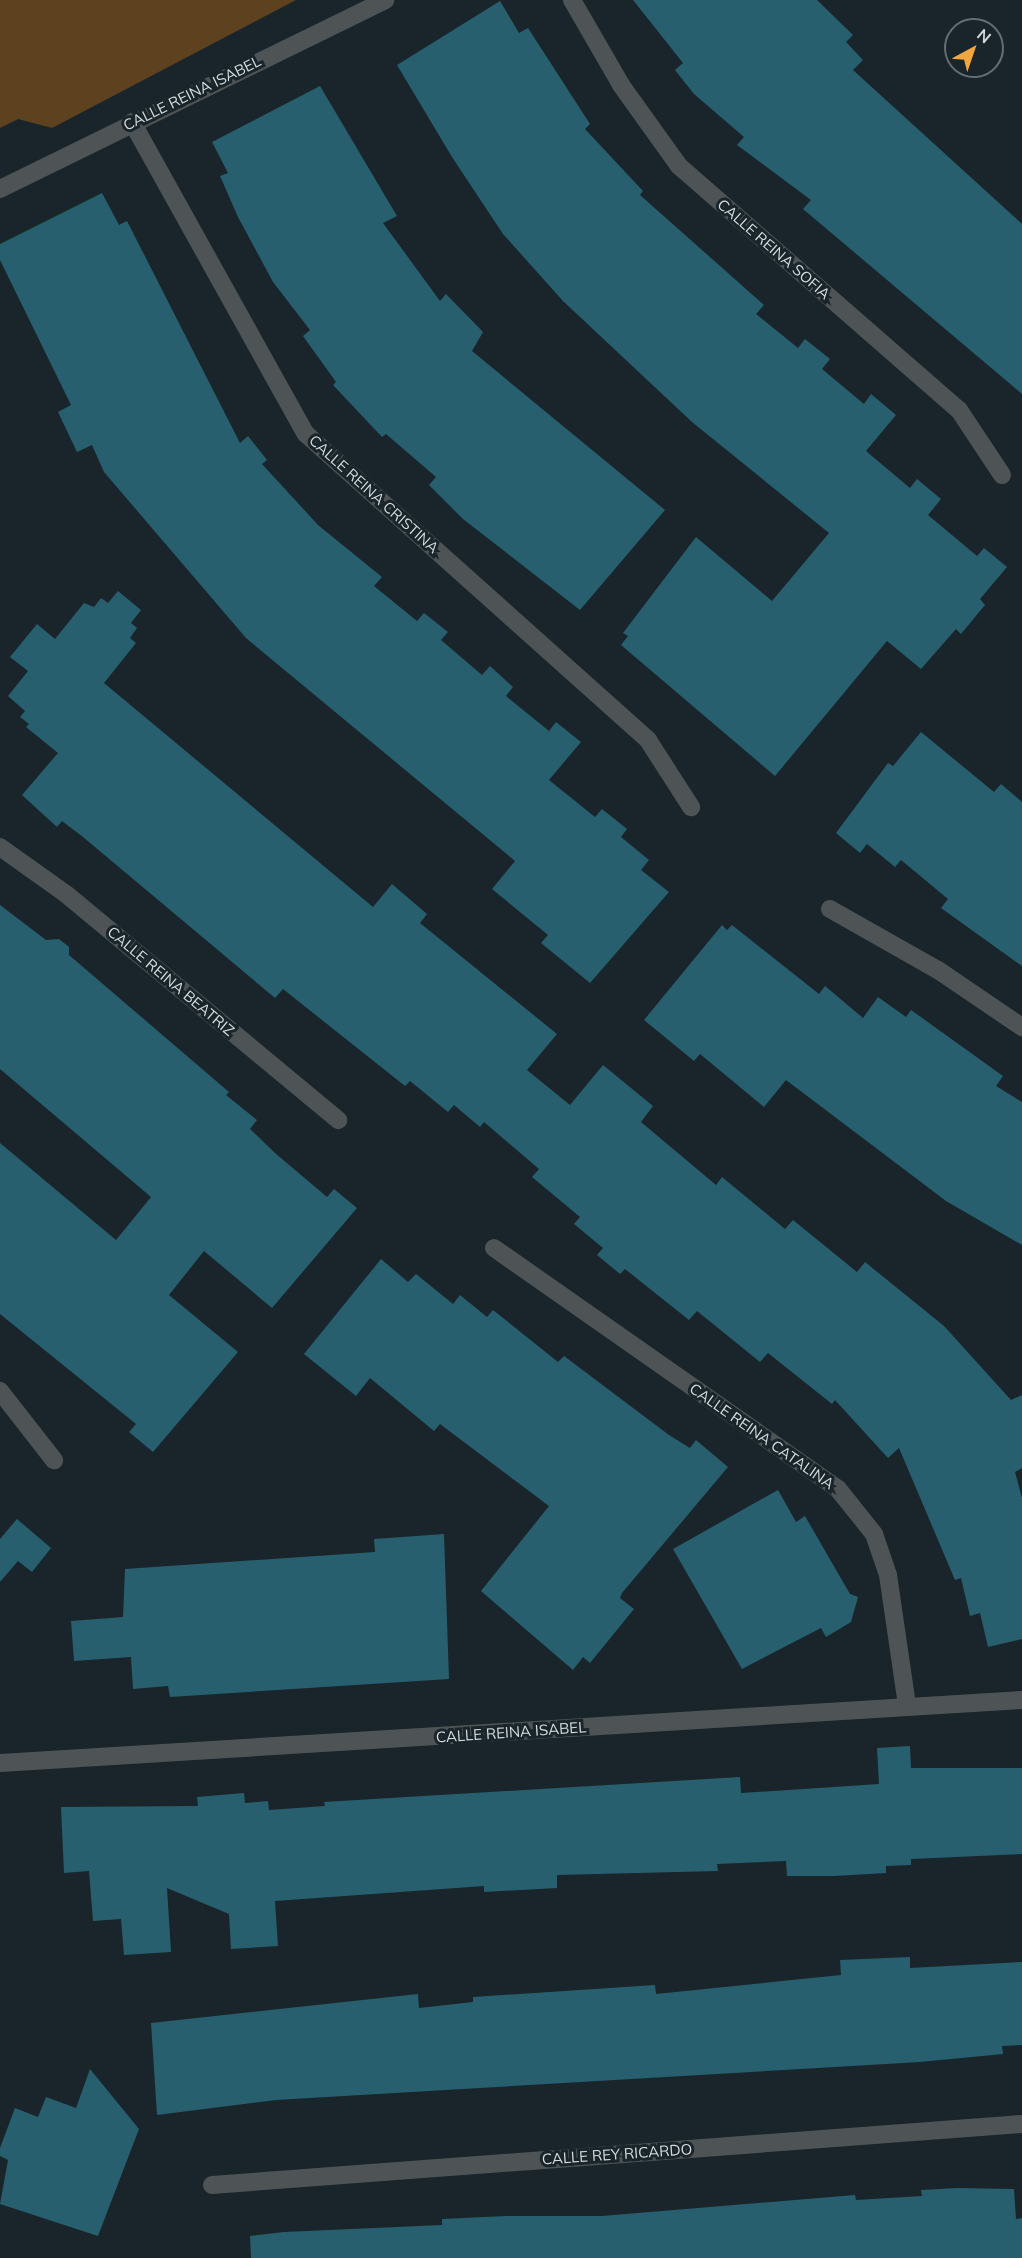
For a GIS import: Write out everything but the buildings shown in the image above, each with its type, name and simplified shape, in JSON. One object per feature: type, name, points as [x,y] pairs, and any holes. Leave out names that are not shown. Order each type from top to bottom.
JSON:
[{"type":"street","name":"CALLE REINA ISABEL","points":[[0,189],[132,122],[385,0]]},
{"type":"street","name":"CALLE REINA SOFIA","points":[[572,0],[621,85],[679,166],[959,410],[1002,475]]},
{"type":"street","name":"CALLE REINA CRISTINA","points":[[132,122],[306,434],[648,740],[691,807]]},
{"type":"street","name":"CALLE REINA BEATRIZ","points":[[0,847],[66,894],[338,1120]]},
{"type":"street","points":[[830,909],[938,970],[1022,1027]]},
{"type":"street","name":"CALLE REINA CATALINA","points":[[494,1248],[838,1489],[874,1534],[888,1575],[908,1706]]},
{"type":"street","points":[[0,1391],[54,1460]]},
{"type":"street","name":"CALLE REINA ISABEL","points":[[0,1763],[1022,1700]]},
{"type":"street","name":"CALLE REY RICARDO","points":[[212,2185],[1022,2124]]},
{"type":"shaded area","points":[[0,0],[296,0],[52,128],[18,119],[0,128]]}]
